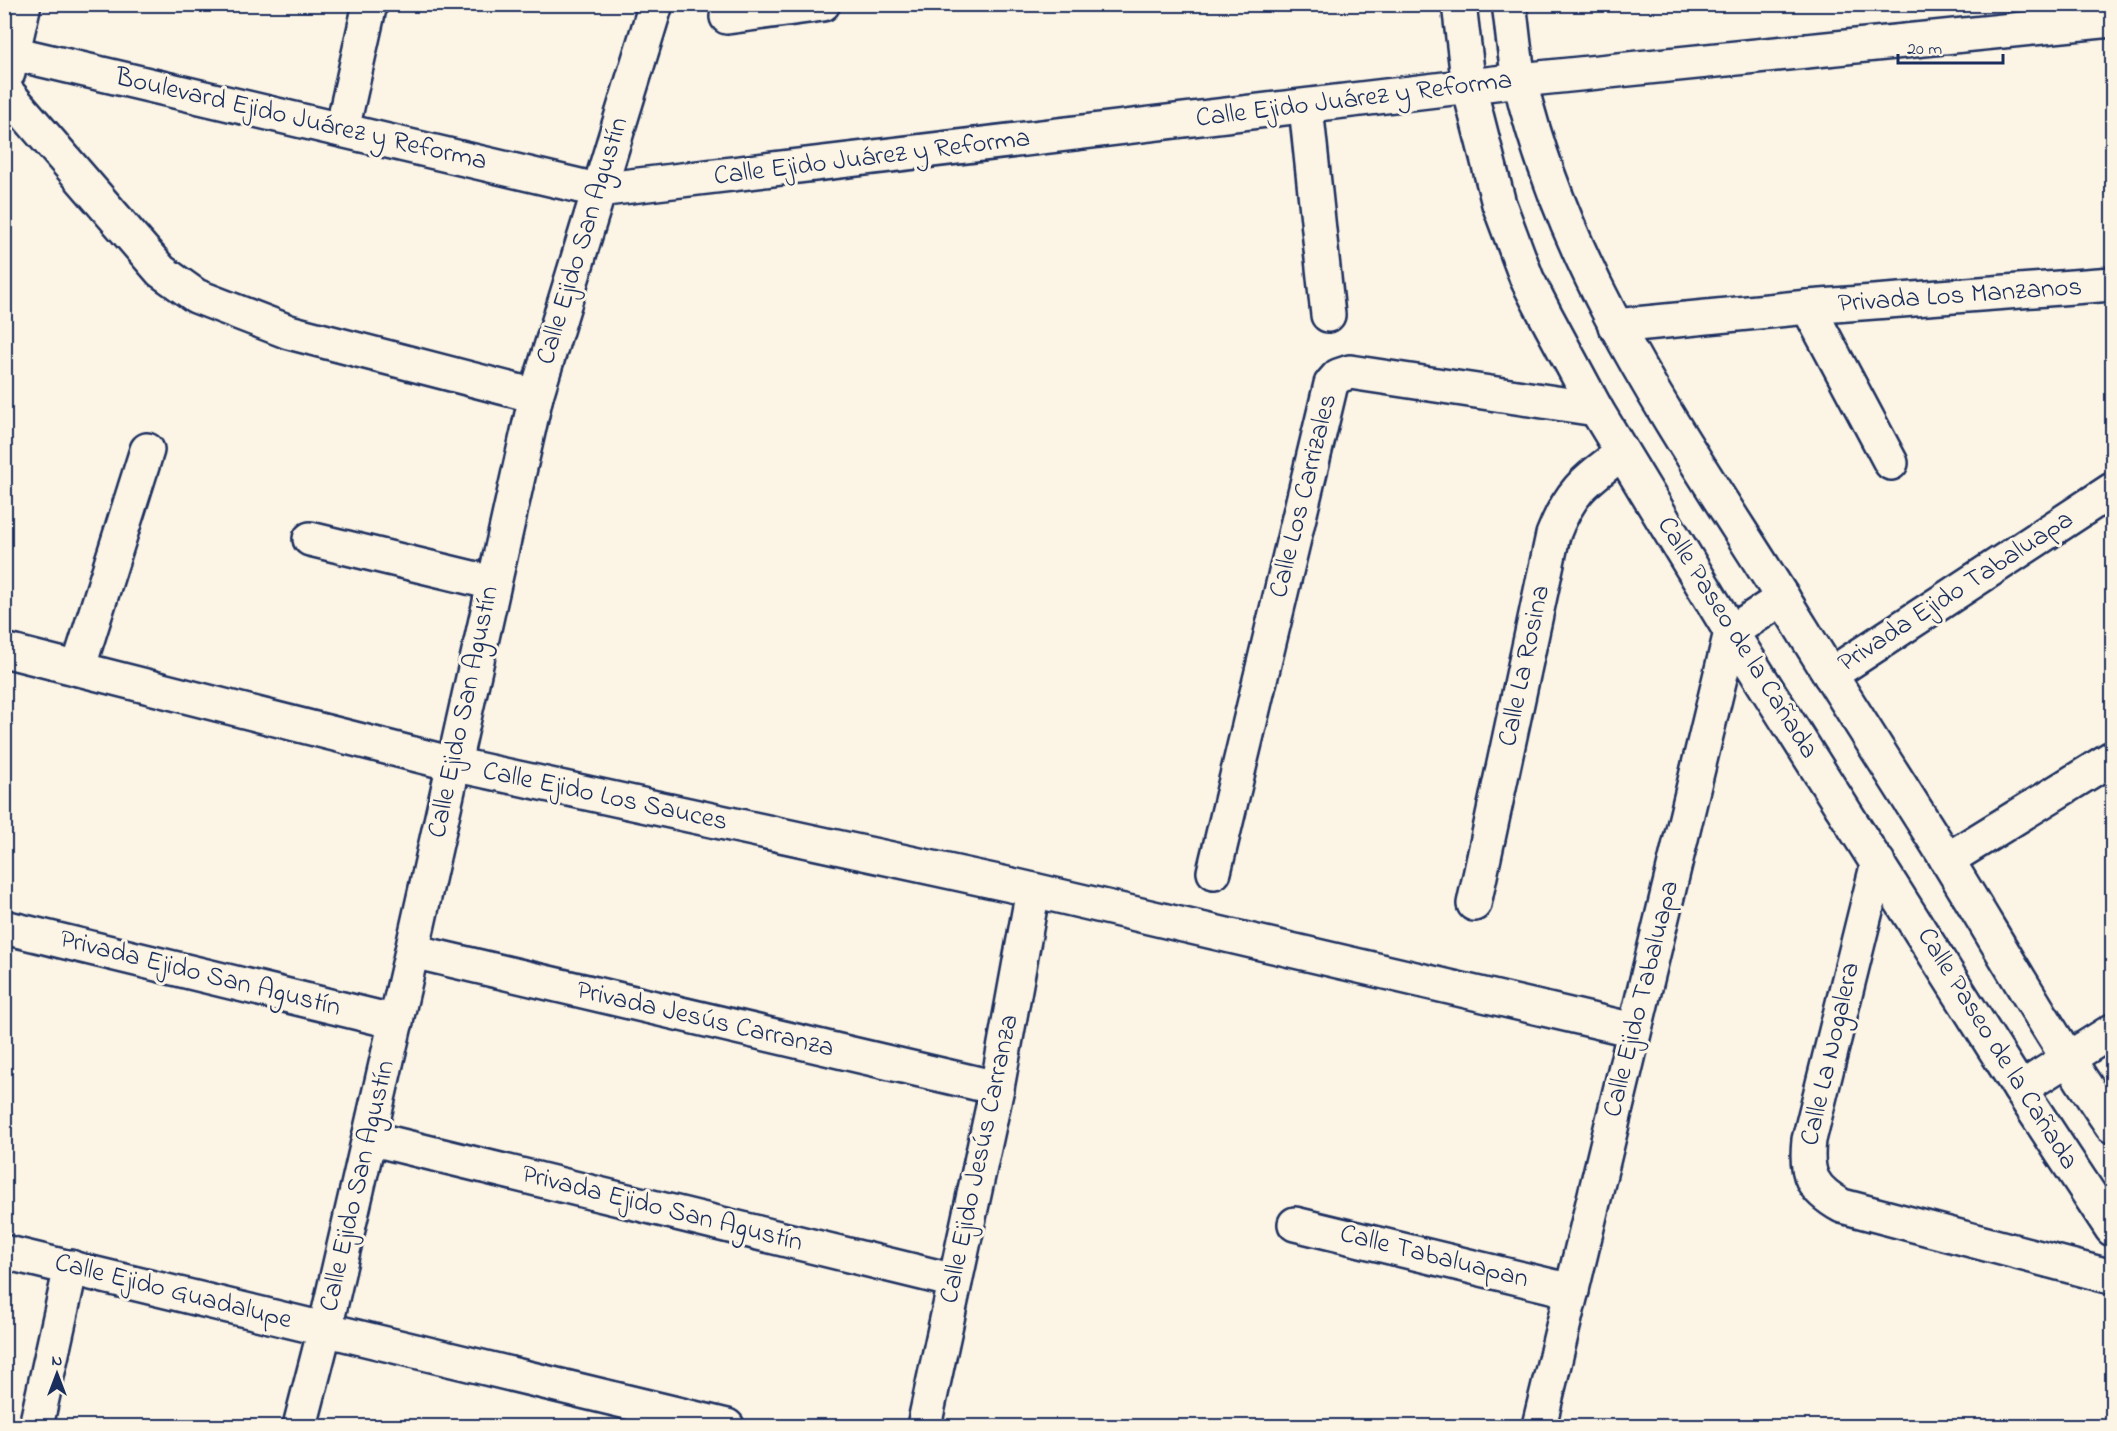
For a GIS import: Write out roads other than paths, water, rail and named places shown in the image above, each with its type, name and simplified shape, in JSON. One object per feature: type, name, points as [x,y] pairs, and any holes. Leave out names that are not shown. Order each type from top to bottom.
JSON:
[{"type":"street","points":[[24,4],[9,52],[4,88],[161,271],[196,296],[289,332],[536,396]]},
{"type":"street","points":[[342,130],[370,4]]},
{"type":"street","name":"Calle Ejido San Agustín","points":[[300,1426],[325,1329],[396,1022],[536,396],[597,190],[656,4]]},
{"type":"street","points":[[727,16],[823,4]]},
{"type":"street","name":"Calle Paseo de la Cañada","points":[[1459,4],[1469,87],[1499,204],[1527,279],[1596,409],[1731,632],[2020,1089],[2112,1229]]},
{"type":"street","name":"Calle Paseo de la Cañada","points":[[1509,4],[1520,80],[1555,198],[1577,251],[1615,327],[1696,464],[1783,598],[1947,860],[2068,1060],[2112,1126]]},
{"type":"street","name":"Calle Ejido Juárez y Reforma","points":[[597,190],[1520,80],[2112,20]]},
{"type":"street","name":"Boulevard Ejido Juárez y Reforma","points":[[9,52],[597,190]]},
{"type":"street","points":[[1306,107],[1328,315]]},
{"type":"street","name":"Privada Los Manzanos","points":[[1615,327],[1808,307],[2112,284]]},
{"type":"street","name":"Privada Los Manzanos","points":[[1808,307],[1891,463]]},
{"type":"street","name":"Calle Los Carrizales","points":[[1214,872],[1331,384],[1338,376],[1350,372],[1596,409]]},
{"type":"street","points":[[78,669],[147,450]]},
{"type":"street","name":"Calle La Rosina","points":[[1474,904],[1553,535],[1565,506],[1583,482],[1622,453]]},
{"type":"street","name":"Privada Ejido Tabaluapa","points":[[1830,675],[2112,490]]},
{"type":"street","points":[[310,539],[493,583]]},
{"type":"street","points":[[1731,632],[1783,598]]},
{"type":"street","name":"Calle Ejido Tabaluapa","points":[[1539,1426],[1731,632]]},
{"type":"street","name":"Calle Ejido Los Sauces","points":[[4,650],[453,764],[1033,890],[1634,1030]]},
{"type":"street","points":[[1947,860],[2112,758]]},
{"type":"street","name":"Calle La Nogalera","points":[[1878,862],[1809,1140],[1806,1161],[1812,1179],[1823,1195],[1842,1206],[2112,1277]]},
{"type":"street","name":"Calle Ejido Jesús Carranza","points":[[924,1426],[997,1088],[1033,890]]},
{"type":"street","name":"Privada Ejido San Agustín","points":[[4,927],[396,1022]]},
{"type":"street","name":"Privada Jesús Carranza","points":[[412,951],[997,1088]]},
{"type":"street","points":[[2020,1089],[2112,1031]]},
{"type":"street","name":"Privada Ejido San Agustín","points":[[369,1138],[955,1281]]},
{"type":"street","name":"Calle Tabaluapan","points":[[1295,1224],[1572,1291]]},
{"type":"street","name":"Calle Ejido Guadalupe","points":[[4,1251],[727,1426]]},
{"type":"street","points":[[36,1426],[71,1267]]}]
